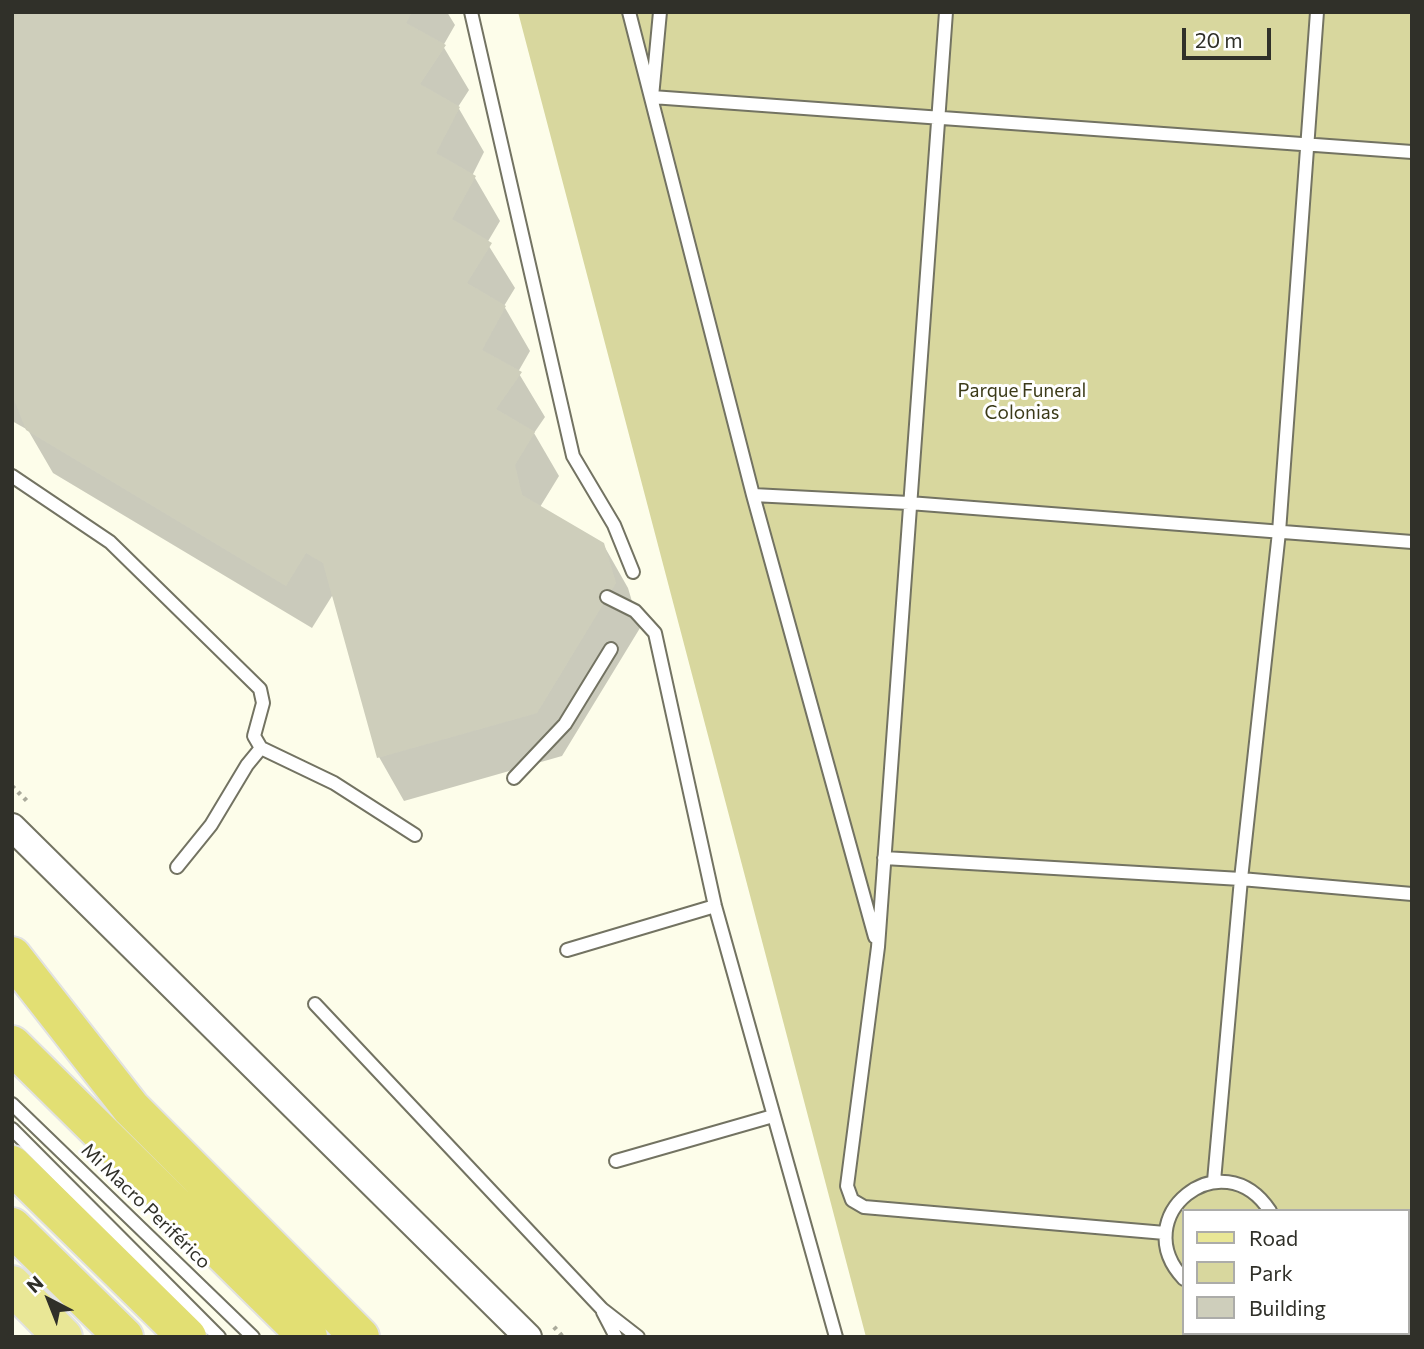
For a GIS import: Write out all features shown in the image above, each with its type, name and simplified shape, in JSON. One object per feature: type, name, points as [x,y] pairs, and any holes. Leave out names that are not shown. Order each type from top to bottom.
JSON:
[{"type":"highway","points":[[12,956],[131,1108],[359,1337]]},
{"type":"highway","points":[[12,1045],[308,1337]]},
{"type":"highway","points":[[12,1165],[187,1337]]},
{"type":"highway","points":[[12,1227],[124,1337]]},
{"type":"main road","points":[[12,1285],[63,1337]]},
{"type":"street","points":[[12,827],[528,1337]]},
{"type":"lane","points":[[471,12],[573,456],[614,525],[633,572]]},
{"type":"lane","points":[[629,12],[754,495],[878,947]]},
{"type":"lane","points":[[652,97],[660,12]]},
{"type":"lane","points":[[946,12],[878,947],[847,1186],[852,1200],[864,1207],[1165,1233]]},
{"type":"lane","points":[[1214,1181],[1241,879],[1279,532],[1317,12]]},
{"type":"lane","points":[[652,97],[1412,152]]},
{"type":"lane","points":[[12,476],[110,542],[260,689],[263,703],[254,736],[261,748],[334,783],[415,835]]},
{"type":"lane","points":[[754,495],[909,503],[1412,542]]},
{"type":"lane","points":[[607,597],[635,611],[655,633],[715,906],[836,1337]]},
{"type":"lane","points":[[514,778],[565,724],[611,649]]},
{"type":"lane","points":[[177,867],[211,825],[247,765],[261,748]]},
{"type":"lane","points":[[884,858],[1241,879],[1412,894]]},
{"type":"lane","points":[[567,950],[715,906]]},
{"type":"lane","points":[[315,1004],[601,1308],[638,1337]]},
{"type":"lane","name":"Mi Macro Periférico","points":[[12,1104],[253,1337]]},
{"type":"lane","points":[[616,1161],[774,1116]]},
{"type":"lane","name":"Mi Macro Periférico","points":[[12,1129],[219,1337]]},
{"type":"lane","points":[[1182,1277],[1174,1268],[1167,1251],[1165,1233],[1170,1215],[1180,1199],[1195,1187],[1214,1181],[1239,1183],[1261,1196],[1269,1209]]},
{"type":"lane","points":[[601,1308],[616,1337]]},
{"type":"green space","name":"Parque Funeral Colonias","points":[[518,12],[1412,12],[1412,1337],[866,1337]]},
{"type":"building","points":[[12,12],[412,12],[406,23],[446,45],[420,84],[460,107],[436,153],[476,176],[452,219],[492,243],[467,283],[506,306],[482,350],[522,372],[496,409],[535,432],[515,465],[522,495],[604,543],[616,583],[537,713],[377,758],[323,563],[306,553],[286,586],[26,430],[12,394]]}]
